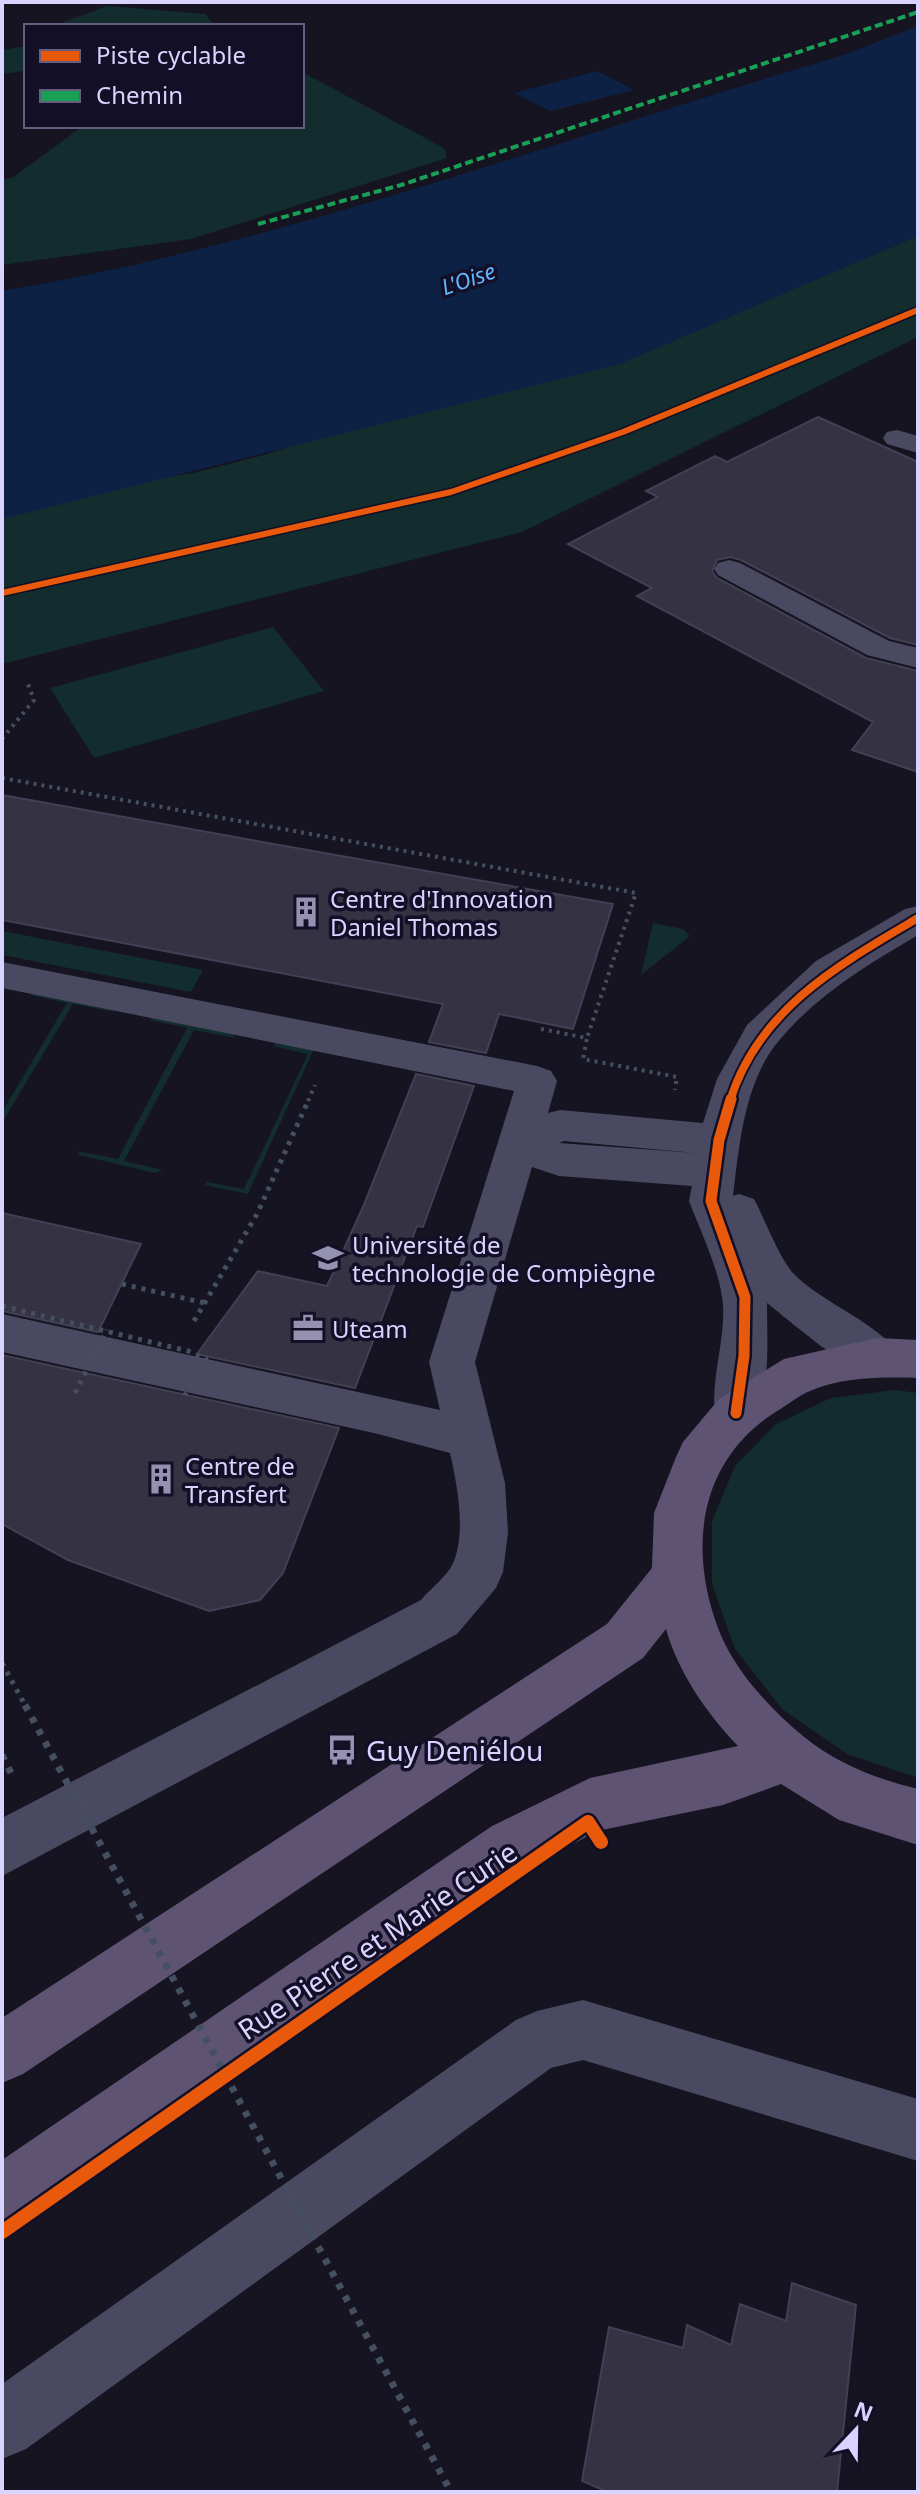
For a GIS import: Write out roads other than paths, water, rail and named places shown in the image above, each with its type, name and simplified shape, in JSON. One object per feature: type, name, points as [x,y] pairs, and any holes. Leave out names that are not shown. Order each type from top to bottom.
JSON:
[{"type":"main road","points":[[897,1358],[800,1373],[736,1413],[700,1457],[679,1513],[677,1576],[695,1639],[731,1701],[785,1756],[859,1801],[918,1817]]},
{"type":"main road","points":[[2,2053],[625,1641],[677,1576]]},
{"type":"main road","name":"Rue Pierre et Marie Curie","points":[[2,2198],[512,1846],[590,1805],[723,1778],[785,1756]]},
{"type":"street","points":[[729,569],[878,648],[918,658]]},
{"type":"street","points":[[736,1413],[744,1356],[745,1297],[711,1201],[717,1156],[737,1079],[761,1035],[830,970],[918,918]]},
{"type":"street","points":[[2,975],[537,1081],[452,1362],[481,1483],[483,1533],[478,1572],[439,1617],[2,1848]]},
{"type":"street","points":[[517,1144],[559,1160],[717,1156]]},
{"type":"street","points":[[717,1156],[732,1197],[776,1284],[830,1327],[897,1358]]},
{"type":"street","points":[[2,1333],[180,1359],[471,1438]]},
{"type":"street","points":[[2,2425],[537,2041],[583,2030],[918,2130]]},
{"type":"water","name":"L'Oise","points":[[918,26],[918,236],[620,364],[2,519],[2,291],[217,245],[323,216],[847,54]]},
{"type":"water","points":[[597,71],[634,90],[551,111],[514,93]]},
{"type":"place","name":"Centre d'Innovation Daniel Thomas","points":[[306,912]]},
{"type":"place","name":"Université de technologie de Compiègne","points":[[328,1258]]},
{"type":"place","name":"Uteam","points":[[308,1328]]},
{"type":"place","name":"Centre de Transfert","points":[[161,1479]]},
{"type":"place","name":"Guy Deniélou","points":[[342,1750]]}]
